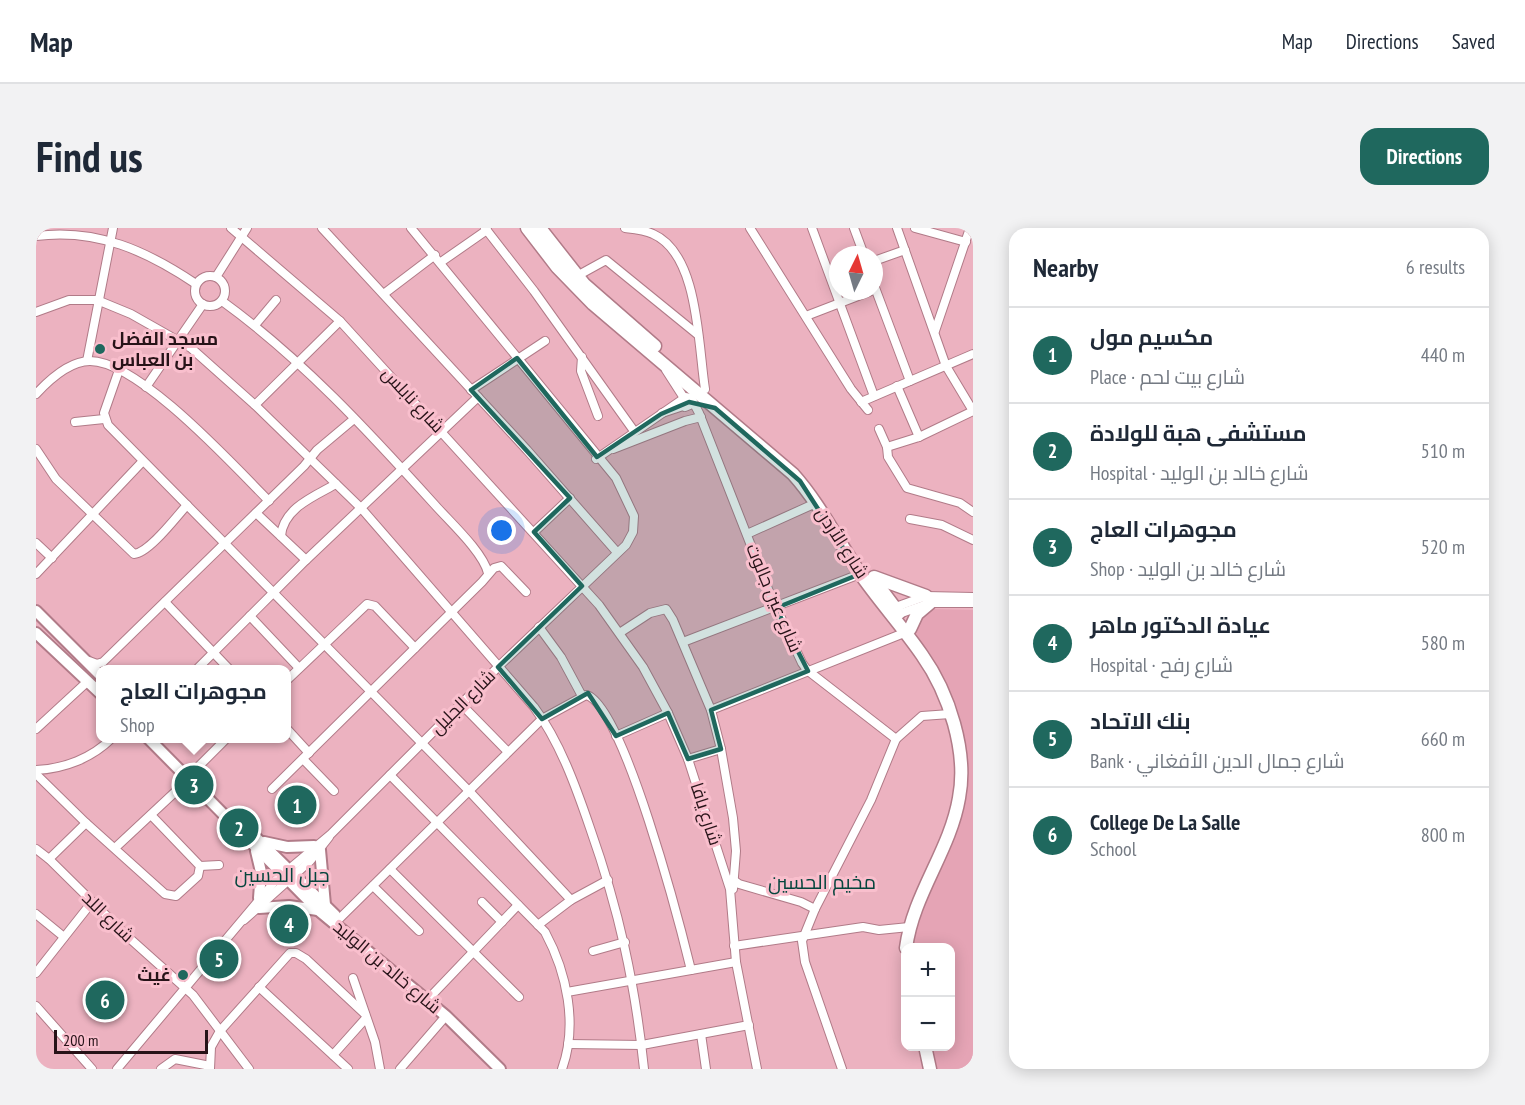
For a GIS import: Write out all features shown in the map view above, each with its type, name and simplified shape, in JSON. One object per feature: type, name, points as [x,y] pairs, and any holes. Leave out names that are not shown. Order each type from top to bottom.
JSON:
[{"type":"highway","name":"شارع الأردن","points":[[527,228],[540,235],[577,276],[801,476],[816,494],[865,574]]},
{"type":"highway","name":"شارع الأردن","points":[[540,235],[557,267],[593,304],[787,467],[816,503],[938,674],[951,704],[962,740],[966,780],[961,815],[917,916],[912,943]]},
{"type":"highway","points":[[865,574],[928,600],[916,614],[907,631]]},
{"type":"highway","name":"شارع الأردن","points":[[907,631],[925,659],[950,714],[960,759],[960,795],[949,832],[926,881],[909,927],[907,943]]},
{"type":"highway","points":[[926,1051],[930,1069]]},
{"type":"highway","points":[[932,1051],[935,1069]]},
{"type":"main road","points":[[36,611],[96,671]]},
{"type":"main road","points":[[36,633],[96,690]]},
{"type":"main road","points":[[87,682],[96,680]]},
{"type":"main road","name":"شارع خالد بن الوليد","points":[[153,743],[321,908],[446,1016],[500,1068]]},
{"type":"main road","name":"شارع خالد بن الوليد","points":[[159,743],[190,777]]},
{"type":"main road","points":[[259,845],[317,848],[321,908],[259,903],[261,872],[259,845]]},
{"type":"main road","name":"شارع خالد بن الوليد","points":[[321,908],[339,919],[432,995],[500,1068]]},
{"type":"street","name":"شارع نابلس","points":[[231,228],[340,321],[442,430],[582,586]]},
{"type":"street","points":[[216,277],[247,228]]},
{"type":"street","points":[[322,228],[385,293],[615,550]]},
{"type":"street","name":"شارع الجليل","points":[[111,1069],[119,1066],[240,922],[498,667],[626,545],[633,527],[634,516],[626,496],[598,456],[411,228]]},
{"type":"street","points":[[625,228],[653,234],[675,252],[693,300],[705,388]]},
{"type":"street","points":[[752,228],[868,411]]},
{"type":"street","points":[[812,228],[874,396]]},
{"type":"street","points":[[854,228],[861,246]]},
{"type":"street","points":[[887,447],[919,437],[973,411],[946,366],[897,228]]},
{"type":"street","points":[[915,228],[966,242]]},
{"type":"street","points":[[935,331],[970,228]]},
{"type":"street","points":[[441,262],[486,229],[634,430]]},
{"type":"street","points":[[36,236],[66,231],[112,232],[196,284]]},
{"type":"street","points":[[87,361],[112,232]]},
{"type":"street","points":[[883,258],[905,249]]},
{"type":"street","points":[[385,293],[435,255]]},
{"type":"street","points":[[577,276],[606,260],[697,334]]},
{"type":"street","points":[[205,276],[216,277],[225,287],[222,301],[213,306],[203,304],[195,296],[196,284],[205,276]]},
{"type":"street","points":[[36,312],[69,300],[97,300],[131,314],[178,339],[208,362],[361,508],[542,719],[581,800],[608,880],[634,982],[644,1069]]},
{"type":"street","points":[[255,325],[276,300]]},
{"type":"street","points":[[806,316],[848,300]]},
{"type":"street","points":[[878,300],[910,381]]},
{"type":"street","points":[[222,301],[255,325],[299,363],[354,419],[460,533],[486,567],[488,573]]},
{"type":"street","points":[[146,387],[203,304]]},
{"type":"street","points":[[928,311],[944,306]]},
{"type":"street","points":[[255,405],[340,321]]},
{"type":"street","points":[[471,390],[544,341]]},
{"type":"street","points":[[861,402],[973,354]]},
{"type":"street","points":[[582,357],[581,370],[598,416]]},
{"type":"street","points":[[36,394],[65,370],[87,361],[101,363],[119,370],[146,387],[196,427],[269,501]]},
{"type":"street","name":"شارع عين جالوت","points":[[663,364],[687,403],[701,419],[795,652],[808,671],[896,739]]},
{"type":"street","points":[[119,370],[104,419],[142,462],[226,543],[470,792],[571,900]]},
{"type":"street","points":[[897,386],[919,437]]},
{"type":"street","points":[[200,665],[306,560],[478,397]]},
{"type":"street","points":[[598,456],[634,430],[661,414],[687,403],[716,408]]},
{"type":"street","points":[[75,422],[104,419]]},
{"type":"street","points":[[83,658],[97,664],[103,662],[269,501],[316,450],[354,419]]},
{"type":"street","points":[[598,456],[701,419]]},
{"type":"street","points":[[879,429],[887,447],[888,457],[907,488],[960,504],[973,512]]},
{"type":"street","points":[[36,449],[56,479],[129,552],[138,554],[187,505]]},
{"type":"street","name":"شارع الجليل","points":[[596,573],[626,538],[631,517],[623,496],[598,456]]},
{"type":"street","points":[[36,574],[142,462]]},
{"type":"street","points":[[281,536],[283,523],[294,510],[336,484]]},
{"type":"street","points":[[534,532],[570,498]]},
{"type":"street","points":[[747,534],[816,503]]},
{"type":"street","points":[[256,513],[306,560]]},
{"type":"street","points":[[910,519],[942,525],[973,540]]},
{"type":"street","points":[[36,543],[52,558]]},
{"type":"street","points":[[272,789],[371,693],[494,568],[501,566],[526,592]]},
{"type":"street","points":[[683,642],[865,574]]},
{"type":"street","name":"شارع يافا","points":[[582,586],[621,633],[668,713],[688,759],[729,877],[736,962],[757,1069]]},
{"type":"street","points":[[893,612],[928,600],[973,597]]},
{"type":"street","points":[[928,600],[973,603]]},
{"type":"street","points":[[165,602],[226,665]]},
{"type":"street","points":[[291,676],[367,604],[375,606],[415,648]]},
{"type":"street","points":[[621,633],[650,613],[666,609],[683,642],[711,710],[722,749],[736,851],[729,877],[739,884],[801,902],[815,909]]},
{"type":"street","points":[[250,616],[298,668]]},
{"type":"street","points":[[539,627],[561,657],[582,696]]},
{"type":"street","points":[[711,710],[907,631]]},
{"type":"street","points":[[36,729],[87,682]]},
{"type":"street","points":[[339,919],[542,719],[582,696],[593,698],[616,736],[643,801],[669,885],[691,970]]},
{"type":"street","points":[[461,704],[508,752]]},
{"type":"street","points":[[616,736],[668,713]]},
{"type":"street","points":[[842,1069],[805,962],[803,936],[871,800],[896,739],[922,716],[950,714]]},
{"type":"street","points":[[291,735],[334,791]]},
{"type":"street","points":[[36,772],[59,767],[91,755],[106,743]]},
{"type":"street","points":[[115,848],[222,743]]},
{"type":"street","points":[[688,759],[722,749]]},
{"type":"street","points":[[36,772],[86,824],[165,894],[173,897],[181,893],[198,876],[200,866]]},
{"type":"street","points":[[390,776],[538,924],[559,962],[567,992],[568,1044],[562,1069]]},
{"type":"street","points":[[151,815],[200,866],[219,865]]},
{"type":"street","points":[[49,858],[86,824]]},
{"type":"street","name":"شارع اللد","points":[[36,849],[49,858],[92,902],[185,987],[249,1069]]},
{"type":"street","points":[[390,869],[519,997]]},
{"type":"street","points":[[538,924],[571,900],[608,880]]},
{"type":"street","points":[[373,886],[419,931]]},
{"type":"street","points":[[36,973],[92,902]]},
{"type":"street","points":[[482,902],[502,922]]},
{"type":"street","points":[[432,995],[518,905]]},
{"type":"street","points":[[36,914],[64,937]]},
{"type":"street","points":[[734,946],[863,927],[879,930],[909,927]]},
{"type":"street","points":[[593,951],[625,942]]},
{"type":"street","points":[[160,1069],[175,1059],[210,1067],[211,1047],[220,1031],[286,955],[296,953],[365,1016]]},
{"type":"street","points":[[567,992],[634,982],[736,962]]},
{"type":"street","points":[[353,978],[375,1042],[380,1069]]},
{"type":"street","points":[[259,987],[348,1069]]},
{"type":"street","points":[[36,1006],[92,1069]]},
{"type":"street","points":[[333,1055],[365,1016]]},
{"type":"street","points":[[400,1069],[446,1016]]},
{"type":"street","points":[[568,1044],[642,1045],[749,1025]]},
{"type":"street","points":[[701,1034],[706,1069]]},
{"type":"highlighted area","points":[[517,358],[597,457],[661,414],[689,402],[715,408],[800,481],[860,574],[776,608],[808,671],[711,710],[721,749],[688,759],[668,713],[616,736],[588,693],[542,719],[498,667],[582,586],[534,532],[570,498],[471,390]]},
{"type":"shaded area","points":[[932,609],[973,610],[973,1069],[929,1069],[925,1051],[955,1051],[955,943],[904,943],[966,791],[957,722],[915,631],[920,614]]},
{"type":"place","name":"مسجد الفضل بن العباس","points":[[100,349]]},
{"type":"place","name":"مجوهرات العاج","points":[[194,785]]},
{"type":"place","name":"مكسيم مول","points":[[297,805]]},
{"type":"place","name":"مستشفى هبة للولادة","points":[[239,828]]},
{"type":"place","name":"عيادة الدكتور ماهر","points":[[289,924]]},
{"type":"place","name":"بنك الاتحاد","points":[[219,959]]},
{"type":"place","name":"غيث","points":[[183,975]]},
{"type":"place","name":"College De La Salle","points":[[105,1000]]},
{"type":"district","name":"جبل الحسين","points":[[282,875]]},
{"type":"district","name":"مخيم الحسين","points":[[822,882]]}]
